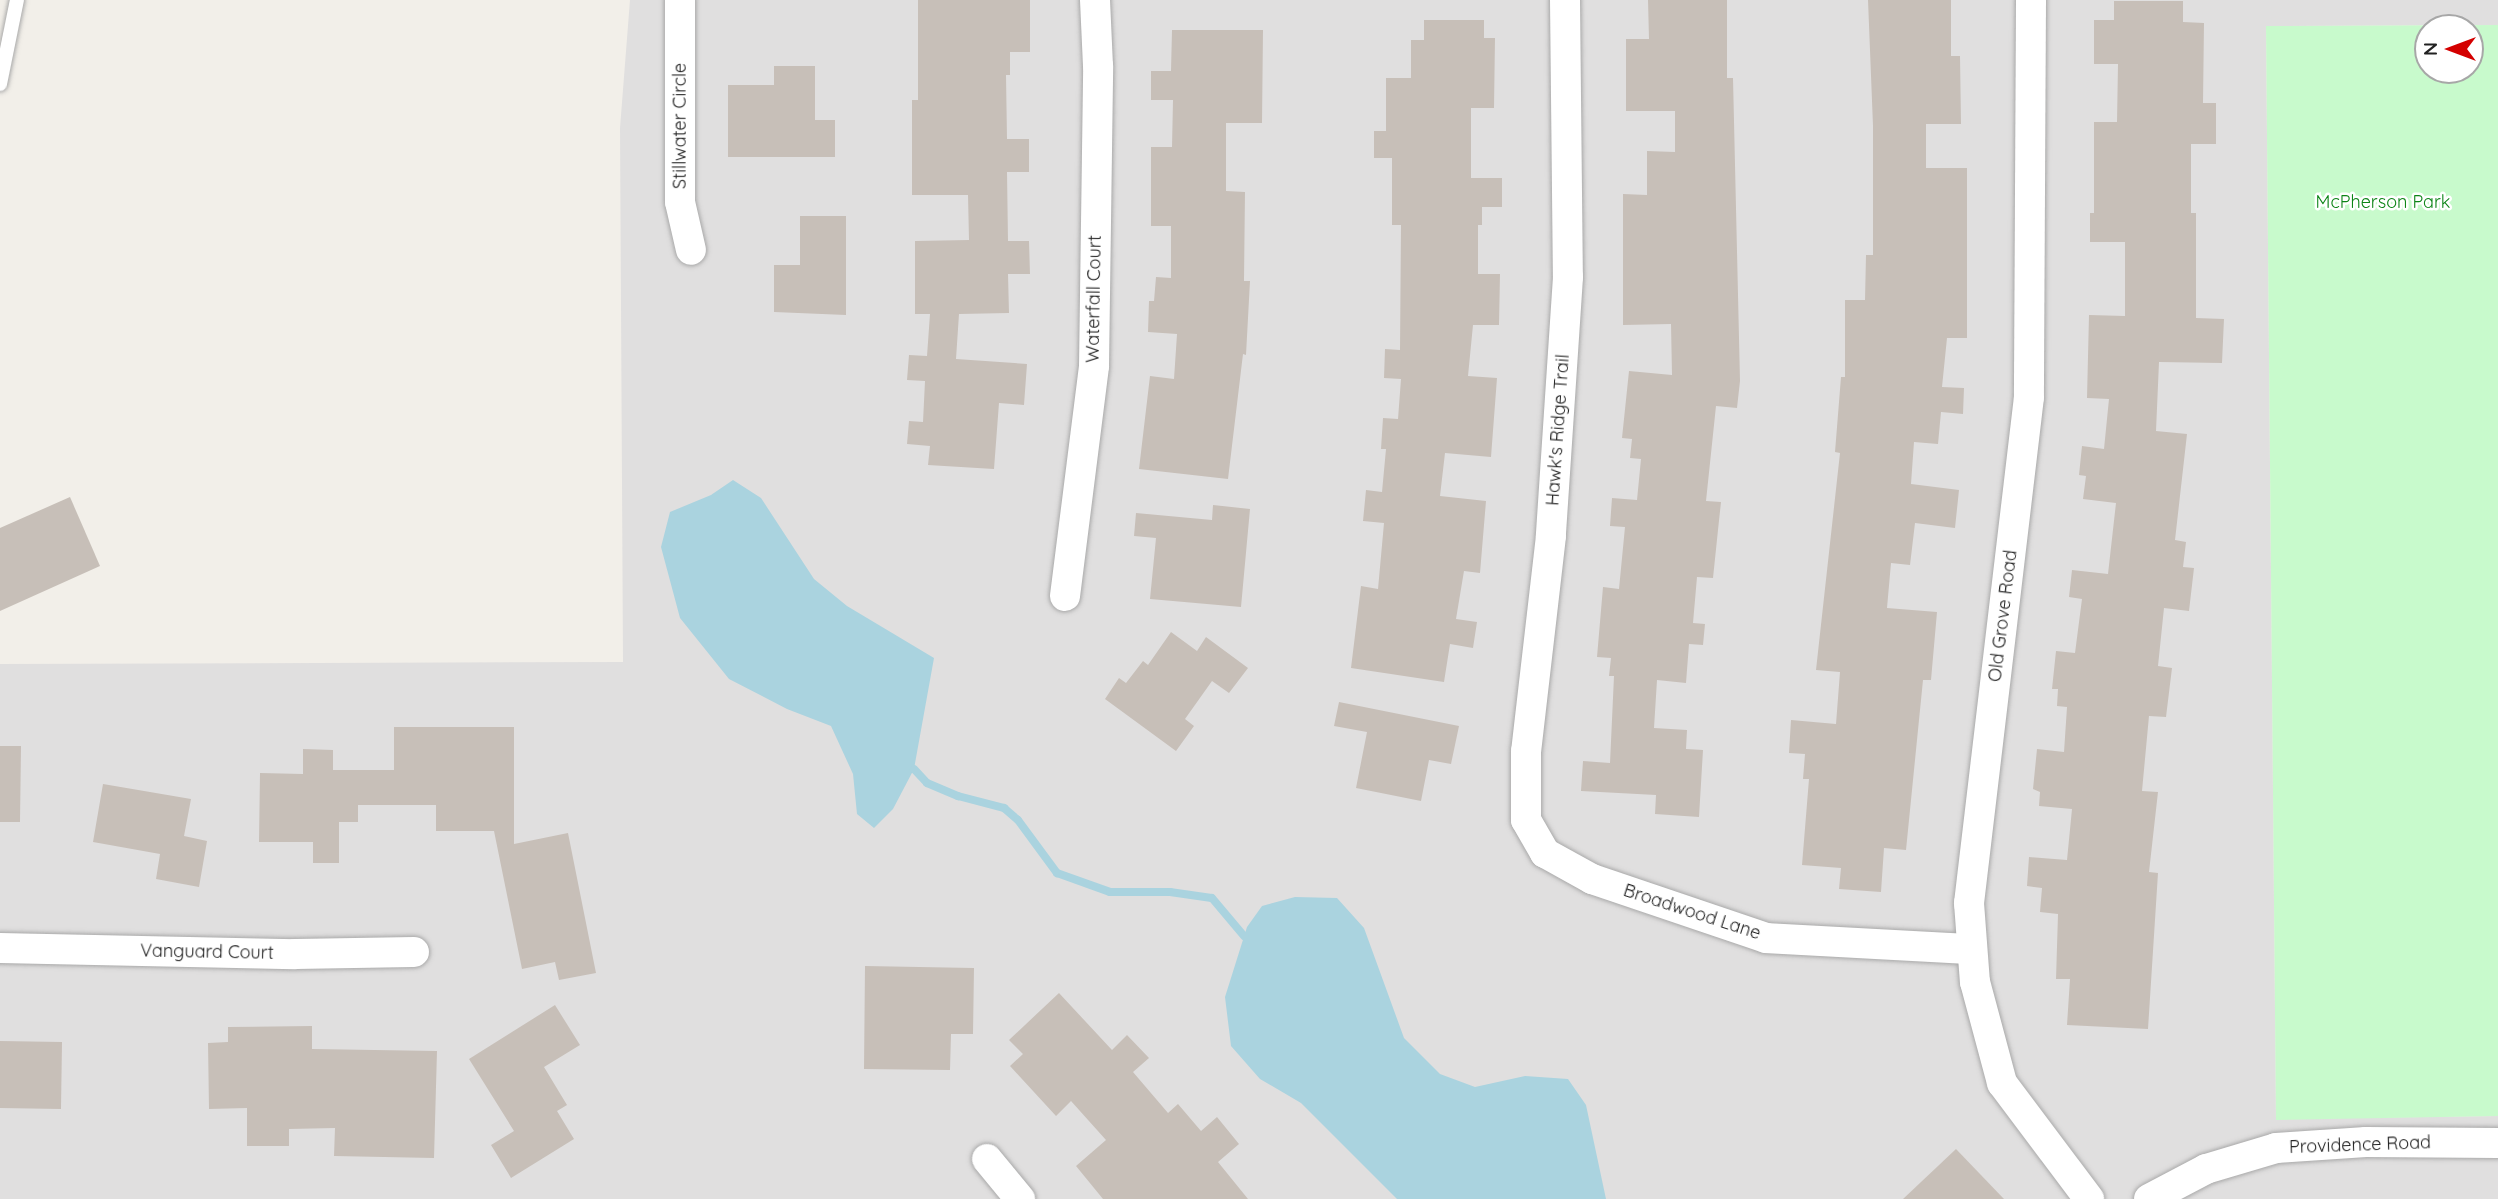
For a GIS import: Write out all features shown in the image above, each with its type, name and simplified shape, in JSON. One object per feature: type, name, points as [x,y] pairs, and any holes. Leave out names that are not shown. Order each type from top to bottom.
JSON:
[{"type":"street","name":"Stillwater Circle","points":[[680,0],[680,202],[691,250]]},
{"type":"street","name":"Waterfall Court","points":[[1065,596],[1094,366],[1098,66],[1095,0]]},
{"type":"street","name":"Hawk's Ridge Trail","points":[[1545,853],[1526,820],[1526,751],[1550,536],[1568,277],[1565,0]]},
{"type":"street","name":"Old Grove Road","points":[[2031,0],[2029,397],[1969,903],[1975,982],[2002,1083],[2089,1199]]},
{"type":"street","name":"Broadwood Lane","points":[[1545,853],[1592,879],[1766,938],[1972,949]]},
{"type":"street","name":"Vanguard Court","points":[[0,948],[295,954],[414,952]]},
{"type":"street","name":"Providence Road","points":[[2149,1199],[2206,1169],[2276,1148],[2366,1142],[2498,1143]]},
{"type":"street","points":[[987,1159],[1020,1199]]},
{"type":"lane","points":[[0,85],[17,0]]},
{"type":"shaded area","points":[[630,0],[2498,0],[2498,25],[2484,25],[2484,14],[2414,14],[2414,25],[2266,26],[2276,1119],[2498,1116],[2498,1199],[0,1199],[0,664],[623,662],[620,128]]},
{"type":"green space","name":"McPherson Park","points":[[2414,25],[2414,84],[2484,84],[2484,25],[2498,25],[2498,1116],[2276,1120],[2266,26]]},
{"type":"water","points":[[733,480],[761,498],[814,579],[847,606],[934,658],[914,769],[893,809],[874,828],[857,814],[853,774],[831,726],[787,709],[729,679],[680,618],[661,547],[670,512],[711,495]]},
{"type":"water","points":[[1295,897],[1337,898],[1364,928],[1404,1038],[1440,1074],[1475,1087],[1525,1076],[1568,1079],[1586,1105],[1606,1199],[1397,1199],[1301,1103],[1260,1079],[1231,1046],[1225,997],[1247,927],[1262,906]]},
{"type":"building","points":[[918,0],[1030,0],[1030,52],[1010,52],[1010,75],[1006,75],[1007,139],[1029,139],[1029,172],[1007,172],[1008,241],[1029,241],[1030,274],[1008,274],[1009,313],[959,314],[956,359],[1027,364],[1024,405],[999,403],[994,469],[928,465],[930,446],[907,444],[909,421],[923,422],[925,381],[907,380],[909,355],[927,356],[930,314],[915,314],[915,241],[969,240],[968,195],[912,195],[912,100],[918,100]]},
{"type":"building","points":[[1648,0],[1727,0],[1727,78],[1733,78],[1740,381],[1737,408],[1716,406],[1706,501],[1721,502],[1713,578],[1697,577],[1693,623],[1705,624],[1703,645],[1689,644],[1686,683],[1657,680],[1654,728],[1687,730],[1686,749],[1703,750],[1699,817],[1655,814],[1656,795],[1581,791],[1583,761],[1610,763],[1614,676],[1609,676],[1611,658],[1597,657],[1603,587],[1619,589],[1625,527],[1610,526],[1612,498],[1637,500],[1641,459],[1630,458],[1632,439],[1622,438],[1629,371],[1672,375],[1671,324],[1623,325],[1623,194],[1647,195],[1647,151],[1675,152],[1675,111],[1626,111],[1626,39],[1649,39]]},
{"type":"building","points":[[1868,0],[1951,0],[1951,56],[1960,56],[1961,124],[1926,124],[1926,168],[1967,168],[1967,338],[1947,338],[1942,387],[1964,388],[1963,414],[1941,412],[1938,444],[1914,442],[1911,484],[1959,490],[1955,528],[1915,523],[1910,565],[1891,563],[1887,608],[1937,612],[1931,680],[1923,680],[1906,850],[1884,848],[1881,892],[1839,889],[1841,868],[1802,865],[1809,779],[1803,779],[1805,754],[1789,753],[1791,720],[1836,724],[1840,672],[1816,670],[1840,453],[1835,452],[1841,377],[1845,377],[1845,300],[1865,300],[1866,255],[1873,255],[1873,126]]},
{"type":"building","points":[[2114,1],[2183,1],[2183,22],[2204,23],[2203,103],[2216,103],[2216,144],[2191,144],[2191,213],[2196,213],[2196,318],[2224,319],[2222,363],[2159,362],[2156,431],[2187,434],[2175,540],[2186,542],[2183,567],[2194,568],[2189,611],[2164,608],[2158,666],[2172,668],[2166,717],[2149,716],[2142,791],[2158,792],[2149,872],[2158,873],[2148,1029],[2067,1025],[2070,979],[2056,979],[2058,914],[2040,912],[2042,888],[2027,886],[2029,857],[2067,860],[2072,809],[2039,806],[2040,792],[2033,789],[2037,749],[2064,752],[2067,707],[2057,706],[2058,689],[2052,689],[2056,651],[2075,653],[2082,599],[2069,597],[2072,570],[2108,574],[2116,503],[2083,499],[2086,476],[2079,475],[2082,446],[2104,449],[2109,399],[2087,398],[2089,315],[2125,316],[2125,242],[2090,242],[2090,213],[2094,213],[2094,122],[2117,122],[2118,64],[2094,64],[2094,20],[2114,20]]},
{"type":"building","points":[[1424,20],[1484,20],[1484,38],[1495,38],[1494,108],[1471,108],[1471,178],[1502,178],[1502,207],[1482,207],[1482,225],[1478,225],[1478,274],[1500,274],[1499,325],[1473,325],[1468,376],[1497,378],[1491,457],[1445,453],[1440,496],[1486,501],[1480,573],[1464,571],[1456,619],[1477,622],[1473,648],[1450,644],[1444,682],[1351,668],[1361,586],[1378,589],[1384,523],[1363,521],[1366,490],[1382,492],[1386,449],[1381,449],[1383,418],[1398,419],[1401,379],[1384,378],[1385,349],[1400,350],[1401,225],[1392,225],[1392,158],[1374,158],[1374,131],[1386,131],[1386,78],[1411,78],[1411,40],[1424,40]]},
{"type":"building","points":[[1172,30],[1263,30],[1262,123],[1226,123],[1226,191],[1245,192],[1244,281],[1250,281],[1246,355],[1243,354],[1228,479],[1139,469],[1150,376],[1174,379],[1177,334],[1148,332],[1149,301],[1154,301],[1156,277],[1171,278],[1171,226],[1151,226],[1151,147],[1172,147],[1173,100],[1151,100],[1151,71],[1171,71]]},
{"type":"building","points":[[774,66],[815,66],[815,120],[835,120],[835,157],[728,157],[728,85],[774,85]]},
{"type":"building","points":[[800,216],[846,216],[846,315],[774,312],[774,265],[800,265]]},
{"type":"building","points":[[70,497],[100,566],[0,611],[0,528]]},
{"type":"building","points":[[1213,505],[1250,509],[1241,607],[1150,599],[1156,538],[1134,536],[1136,513],[1212,520]]},
{"type":"building","points":[[1171,632],[1197,651],[1206,637],[1248,668],[1229,693],[1212,681],[1185,719],[1194,726],[1176,751],[1105,699],[1119,678],[1126,683],[1143,661],[1148,665]]},
{"type":"building","points":[[1339,702],[1459,726],[1451,764],[1429,760],[1421,801],[1356,788],[1367,732],[1334,726]]},
{"type":"building","points":[[394,727],[514,727],[514,844],[568,833],[596,973],[559,980],[555,962],[522,969],[494,831],[436,831],[436,805],[358,805],[358,822],[339,822],[339,863],[313,863],[313,842],[259,842],[260,773],[303,774],[303,749],[333,750],[333,770],[394,770]]},
{"type":"building","points":[[0,746],[21,746],[20,822],[0,822]]},
{"type":"building","points":[[103,784],[191,799],[184,836],[207,841],[199,887],[156,879],[160,854],[93,842]]},
{"type":"building","points":[[865,966],[974,968],[973,1034],[951,1034],[950,1070],[864,1069]]},
{"type":"building","points":[[1059,993],[1112,1050],[1127,1035],[1149,1058],[1133,1072],[1168,1113],[1178,1104],[1201,1131],[1217,1117],[1239,1144],[1218,1162],[1248,1199],[1103,1199],[1076,1166],[1106,1140],[1071,1101],[1056,1116],[1010,1066],[1023,1054],[1009,1040]]},
{"type":"building","points":[[555,1005],[580,1045],[544,1067],[567,1105],[557,1111],[574,1139],[511,1178],[491,1145],[514,1131],[469,1059]]},
{"type":"building","points":[[312,1026],[312,1049],[437,1051],[434,1158],[334,1156],[335,1128],[289,1129],[289,1146],[247,1146],[247,1108],[209,1109],[208,1043],[228,1042],[228,1027]]},
{"type":"building","points":[[0,1041],[62,1042],[61,1109],[0,1108]]},
{"type":"building","points":[[1956,1149],[2004,1199],[1903,1199]]},
{"type":"waterway","points":[[914,769],[927,783],[958,796],[1004,808],[1018,820],[1057,873],[1110,892],[1170,892],[1212,898],[1244,936]]}]
